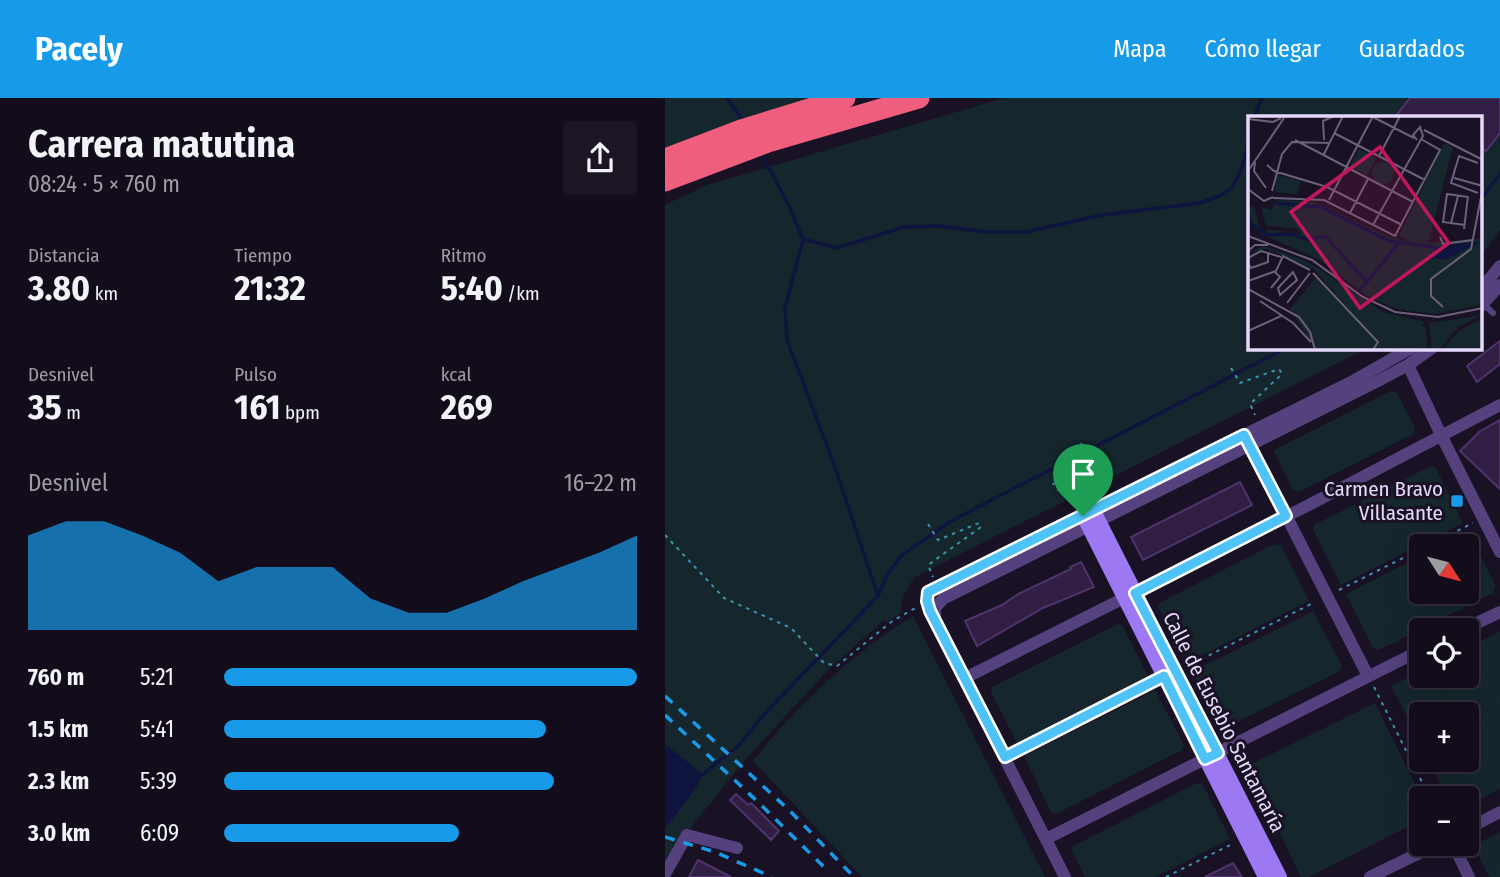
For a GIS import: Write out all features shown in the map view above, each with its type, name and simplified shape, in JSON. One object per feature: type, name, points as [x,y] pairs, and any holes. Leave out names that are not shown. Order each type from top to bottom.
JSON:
[{"type":"highway","points":[[665,159],[741,130],[845,98]]},
{"type":"highway","points":[[665,181],[768,142],[919,98]]},
{"type":"main road","name":"Calle de Eusebio Santamaría","points":[[1091,519],[1211,756],[1280,877]]},
{"type":"main road","name":"Calle de Eusebio Santamaría","points":[[1211,756],[1245,838],[1265,877]]},
{"type":"street","points":[[1483,287],[1500,266]]},
{"type":"street","points":[[1483,304],[1500,285]]},
{"type":"street","points":[[1065,877],[935,620],[927,597],[1091,519],[1247,440],[1408,350]]},
{"type":"street","points":[[1247,440],[1408,365],[1429,350]]},
{"type":"street","points":[[1408,365],[1500,552]]},
{"type":"street","points":[[965,678],[1442,437],[1500,405]]},
{"type":"street","points":[[1247,440],[1368,676]]},
{"type":"street","points":[[935,620],[935,608],[943,599],[1091,519]]},
{"type":"street","points":[[1479,622],[1500,612]]},
{"type":"street","points":[[1045,839],[1409,656]]},
{"type":"street","points":[[1479,823],[1500,812]]},
{"type":"street","points":[[665,874],[687,835],[737,848]]},
{"type":"street","points":[[1370,877],[1413,856]]},
{"type":"street","points":[[1459,856],[1469,877]]},
{"type":"lane","points":[[1483,306],[1493,313]]},
{"type":"path","points":[[1231,368],[1241,383],[1279,369],[1282,374],[1250,404],[1252,409]]},
{"type":"path","points":[[1081,443],[1089,459],[1053,484],[1058,490],[1097,481],[1099,486]]},
{"type":"path","points":[[1451,534],[1483,518]]},
{"type":"path","points":[[928,524],[938,540],[979,523],[981,527],[928,565],[930,570]]},
{"type":"path","points":[[665,535],[724,598],[791,628],[824,663],[837,666],[927,597]]},
{"type":"path","points":[[1005,757],[1409,555]]},
{"type":"path","points":[[1368,676],[1424,786]]},
{"type":"path","points":[[1166,877],[1245,838]]},
{"type":"shaded area","points":[[665,98],[809,98],[697,135],[665,149]]},
{"type":"shaded area","points":[[1004,98],[1500,98],[1500,230],[1483,252],[1483,116],[1248,116],[1248,350],[1363,350],[915,577],[903,598],[901,613],[886,623],[885,619],[829,669],[745,760],[675,847],[665,865],[665,205],[707,185]]},
{"type":"shaded area","points":[[1391,391],[1397,393],[1415,428],[1413,434],[1299,492],[1293,490],[1274,452],[1276,449]]},
{"type":"shaded area","points":[[1431,466],[1436,468],[1463,523],[1441,534],[1409,534],[1409,550],[1341,585],[1313,529],[1314,525]]},
{"type":"shaded area","points":[[1274,544],[1281,545],[1309,601],[1187,663],[1158,607],[1159,603]]},
{"type":"shaded area","points":[[1479,552],[1496,586],[1493,593],[1479,600]]},
{"type":"shaded area","points":[[1409,562],[1409,604],[1471,604],[1443,618],[1409,618],[1409,635],[1379,650],[1373,648],[1346,594]]},
{"type":"shaded area","points":[[1313,611],[1342,666],[1340,671],[1225,728],[1219,726],[1191,672]]},
{"type":"shaded area","points":[[913,616],[1045,877],[862,877],[753,761],[788,720],[827,682],[868,647]]},
{"type":"shaded area","points":[[1118,624],[1122,625],[1150,680],[1019,747],[991,692],[992,687]]},
{"type":"shaded area","points":[[1500,631],[1500,789],[1479,800],[1479,786],[1442,786],[1434,772],[1479,772],[1479,702],[1409,702],[1409,721],[1391,686],[1409,677],[1409,688],[1479,688],[1479,642]]},
{"type":"shaded area","points":[[1155,690],[1184,745],[1182,750],[1056,814],[1051,812],[1024,756]]},
{"type":"shaded area","points":[[1375,703],[1416,786],[1409,786],[1409,826],[1309,877],[1301,877],[1247,766]]},
{"type":"shaded area","points":[[665,744],[703,774],[695,790],[665,829]]},
{"type":"shaded area","points":[[1197,783],[1203,785],[1230,839],[1155,877],[1085,877],[1072,851],[1073,846]]},
{"type":"shaded area","points":[[1500,832],[1500,877],[1489,877],[1479,856],[1479,843]]},
{"type":"building","points":[[1410,98],[1500,98],[1500,133],[1486,151],[1483,149],[1483,116],[1396,116]]},
{"type":"building","points":[[1500,341],[1500,364],[1477,382],[1467,366]]},
{"type":"building","points":[[1500,420],[1500,489],[1460,451],[1479,432]]},
{"type":"building","points":[[1240,482],[1252,505],[1143,560],[1131,537]]},
{"type":"building","points":[[1081,562],[1094,587],[1043,608],[977,646],[965,621],[1002,605]]},
{"type":"building","points":[[736,794],[748,805],[751,803],[779,831],[771,840],[730,800]]},
{"type":"building","points":[[698,860],[731,877],[689,877]]},
{"type":"building","points":[[1233,863],[1242,877],[1205,877]]},
{"type":"waterway","points":[[727,98],[745,123]]},
{"type":"waterway","points":[[1254,116],[1262,98]]},
{"type":"waterway","points":[[803,239],[837,248],[904,227],[938,226],[987,232],[1026,232],[1102,215],[1200,203],[1222,195],[1233,186],[1242,168],[1248,143]]},
{"type":"waterway","points":[[760,151],[803,239],[785,309],[787,340],[835,467],[878,596]]},
{"type":"waterway","points":[[1483,196],[1500,174]]},
{"type":"waterway","points":[[702,775],[738,746],[768,710],[878,596],[886,577],[901,556],[951,521],[1282,350]]},
{"type":"railway","points":[[665,696],[789,810],[854,877]]},
{"type":"railway","points":[[665,715],[827,870]]},
{"type":"railway","points":[[665,837],[715,852],[772,877]]},
{"type":"place","name":"Carmen Bravo Villasante","points":[[1457,501]]},
{"type":"route","points":[[1244,435],[1286,516],[1135,593],[1218,753],[1205,759],[1164,676],[1005,757],[930,611],[928,592],[1083,516],[1244,435]]}]
